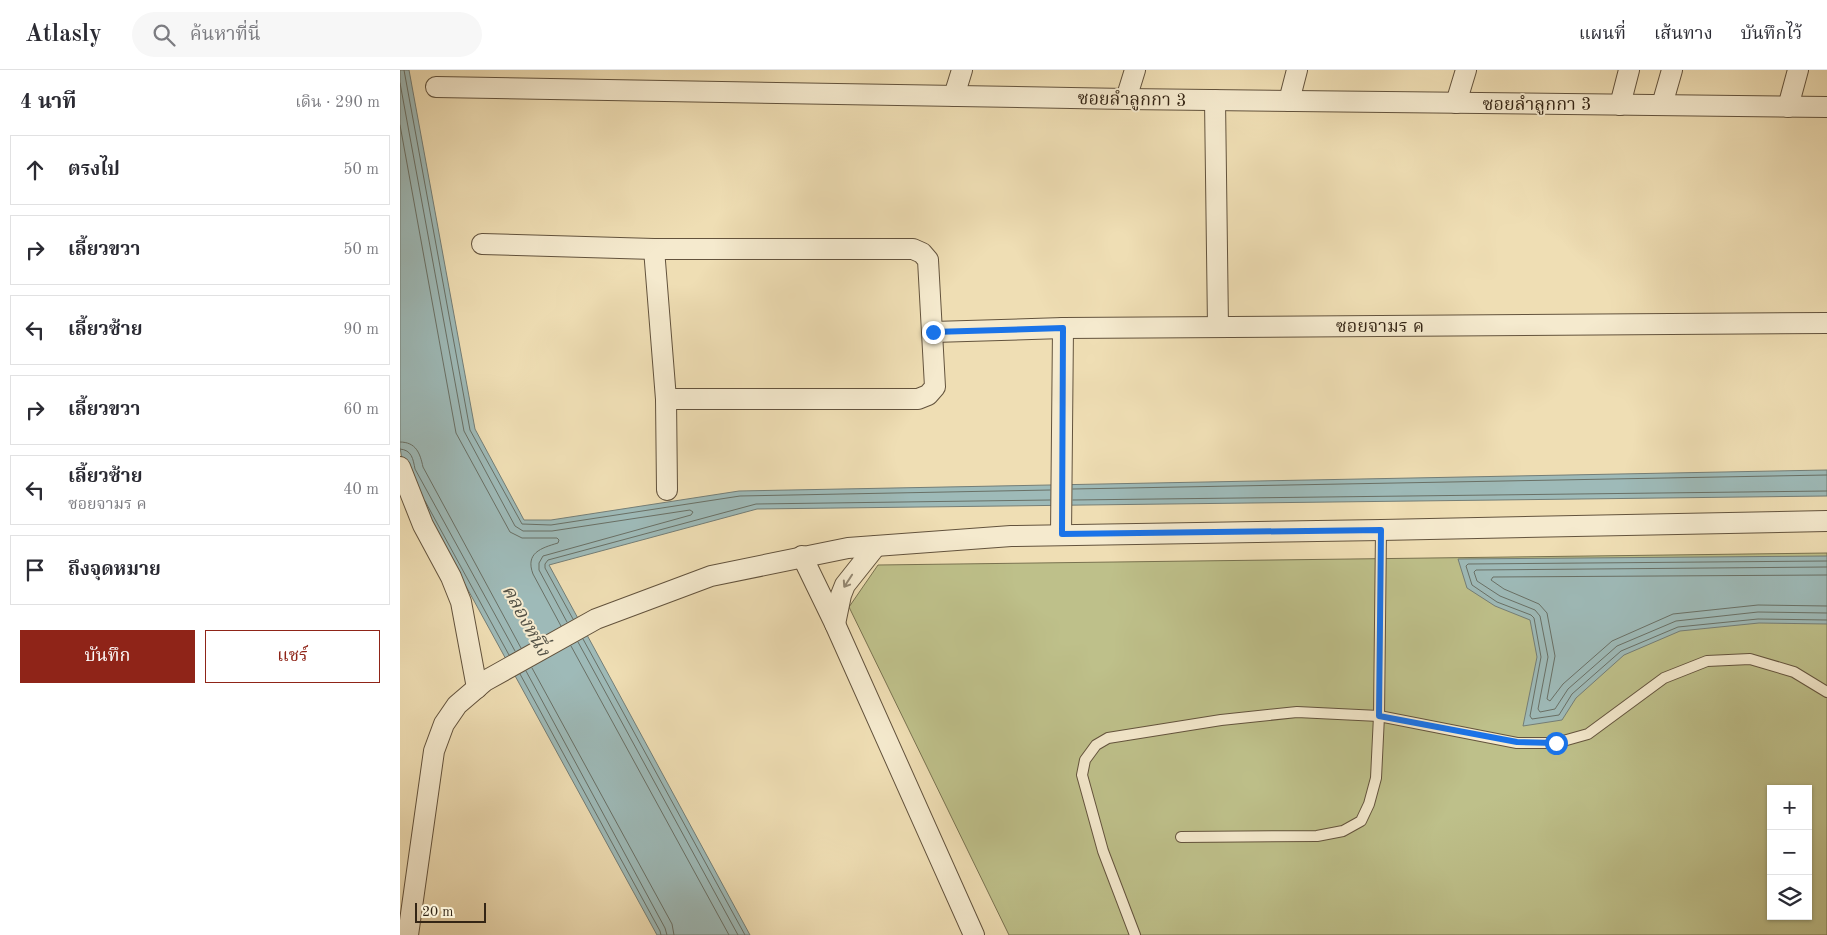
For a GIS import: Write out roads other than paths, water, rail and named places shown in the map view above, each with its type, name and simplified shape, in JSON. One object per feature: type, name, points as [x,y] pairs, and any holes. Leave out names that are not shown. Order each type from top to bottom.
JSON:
[{"type":"street","points":[[954,96],[962,70]]},
{"type":"street","points":[[1126,99],[1135,70]]},
{"type":"street","points":[[1289,101],[1297,70]]},
{"type":"street","points":[[1456,103],[1466,70]]},
{"type":"street","points":[[1620,105],[1629,70]]},
{"type":"street","points":[[1662,105],[1672,70]]},
{"type":"street","points":[[1788,107],[1798,70]]},
{"type":"street","name":"ซอยลำลูกกา 3","points":[[436,87],[1126,99],[1827,107]]},
{"type":"street","points":[[1215,100],[1218,327]]},
{"type":"street","points":[[482,244],[654,249],[913,249],[922,253],[928,260],[935,387],[928,395],[918,399],[666,400]]},
{"type":"street","points":[[654,249],[666,400],[667,490]]},
{"type":"street","name":"ซอยจามร ค","points":[[933,332],[1063,328],[1827,324]]},
{"type":"street","points":[[1062,534],[1063,328]]},
{"type":"street","points":[[400,468],[423,525],[451,577],[461,602],[481,684]]},
{"type":"street","points":[[408,935],[434,751],[444,724],[457,705],[481,684],[596,618],[711,576],[848,548],[1011,536],[1827,521]]},
{"type":"street","points":[[835,624],[840,595],[845,585],[876,546]]},
{"type":"street","points":[[802,556],[835,624],[974,935]]},
{"type":"lane","points":[[1181,837],[1317,836],[1343,831],[1361,821],[1376,778],[1379,716],[1381,530]]},
{"type":"lane","points":[[1135,935],[1103,851],[1082,775],[1085,760],[1096,745],[1108,738],[1231,719],[1298,712],[1379,716],[1517,742],[1556,743],[1588,734],[1664,678],[1707,661],[1750,659],[1794,672],[1827,692]]},
{"type":"water","name":"คลองหนึ่ง","points":[[400,70],[409,70],[475,429],[524,520],[551,520],[739,491],[1827,470],[1827,496],[757,509],[549,565],[750,935],[657,935],[404,473],[400,447]]},
{"type":"water","points":[[1827,556],[1827,624],[1759,623],[1680,631],[1624,655],[1576,698],[1562,720],[1523,726],[1537,657],[1530,620],[1495,606],[1467,588],[1458,559]]}]
